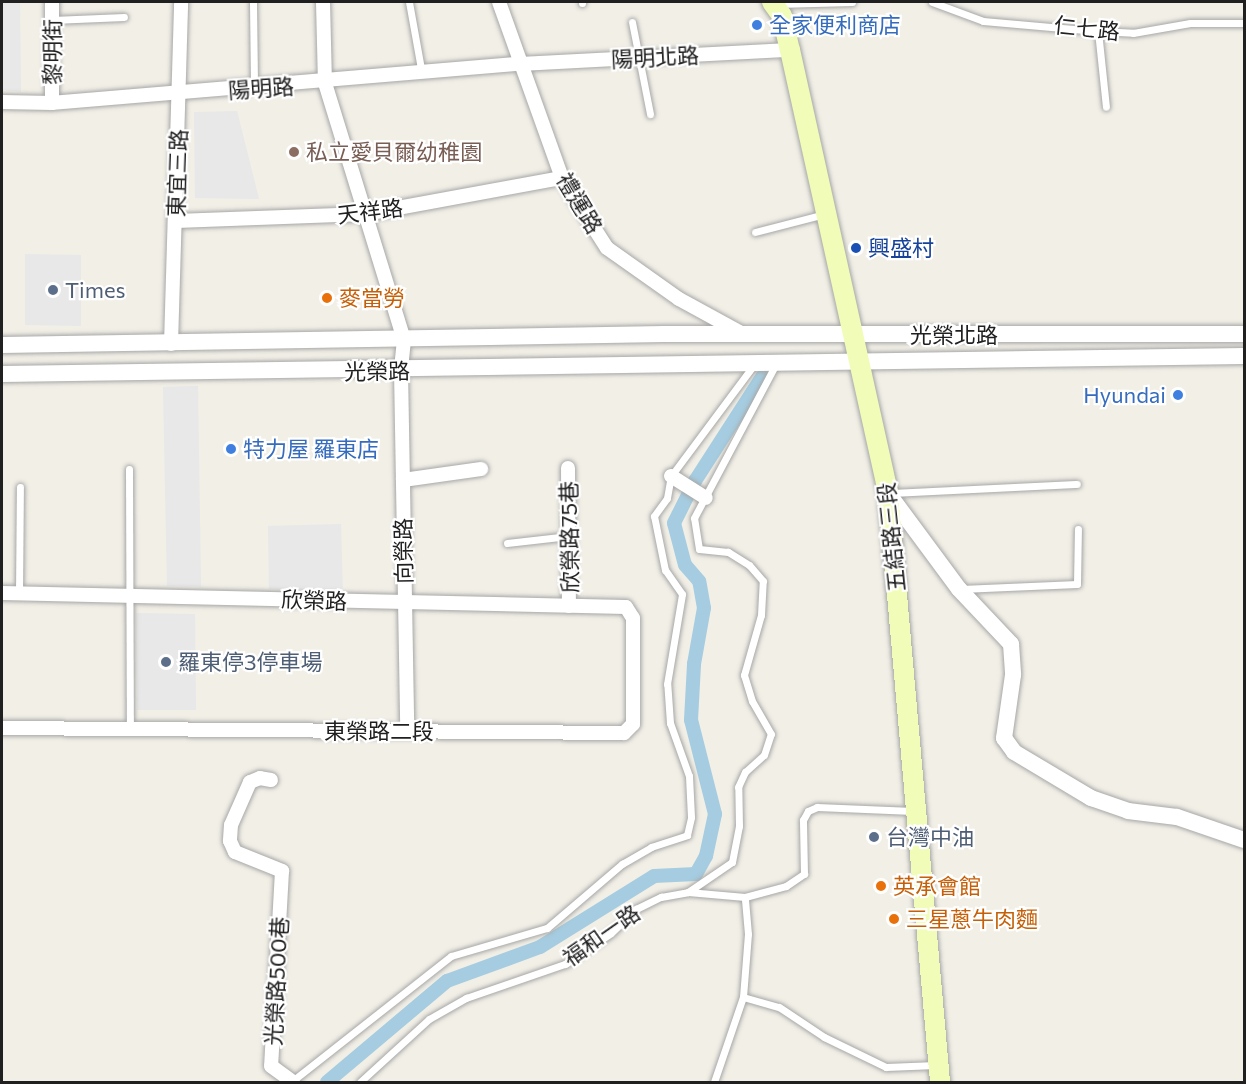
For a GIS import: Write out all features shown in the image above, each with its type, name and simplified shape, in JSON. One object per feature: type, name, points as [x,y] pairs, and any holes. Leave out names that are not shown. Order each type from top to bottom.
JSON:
[{"type":"main road","name":"五結路三段","points":[[773,3],[782,16],[790,50],[888,493],[939,1074]]},
{"type":"street","name":"黎明街","points":[[52,2],[52,103]]},
{"type":"street","name":"東宜三路","points":[[171,344],[181,2]]},
{"type":"street","points":[[323,2],[325,83],[404,340]]},
{"type":"street","name":"禮運路","points":[[499,2],[562,178],[607,248],[679,300],[746,336]]},
{"type":"street","name":"陽明北路","points":[[520,64],[790,50]]},
{"type":"street","name":"陽明路","points":[[2,102],[52,103],[180,94],[520,64]]},
{"type":"street","name":"天祥路","points":[[176,221],[365,214],[562,178]]},
{"type":"street","name":"光榮北路","points":[[664,334],[746,336],[1245,334]]},
{"type":"street","name":"光榮路","points":[[2,345],[171,344],[664,334]]},
{"type":"street","name":"向榮路","points":[[404,340],[401,370],[407,731]]},
{"type":"street","name":"光榮北路","points":[[753,365],[860,361],[1245,356]]},
{"type":"street","name":"光榮路","points":[[2,374],[753,365]]},
{"type":"street","name":"欣榮路75巷","points":[[568,468],[569,606]]},
{"type":"street","points":[[403,480],[481,469]]},
{"type":"street","points":[[671,476],[706,498]]},
{"type":"street","points":[[888,493],[959,589],[1011,644],[1013,675],[1004,738],[1014,752],[1091,798],[1128,810],[1177,817],[1245,840]]},
{"type":"street","name":"欣榮路","points":[[2,593],[626,607]]},
{"type":"street","name":"東榮路二段","points":[[2,728],[624,733],[633,724],[633,618],[626,607]]},
{"type":"street","name":"光榮路500巷","points":[[271,780],[260,778],[250,782],[231,825],[230,841],[235,852],[282,871],[271,1065],[292,1082]]},
{"type":"lane","points":[[253,2],[254,88]]},
{"type":"lane","points":[[409,2],[422,74]]},
{"type":"lane","points":[[773,3],[852,2]]},
{"type":"lane","name":"仁七路","points":[[932,2],[983,21],[1098,31],[1133,33],[1191,23],[1245,23]]},
{"type":"lane","points":[[52,20],[124,17]]},
{"type":"lane","points":[[632,22],[650,114]]},
{"type":"lane","points":[[1098,31],[1106,107]]},
{"type":"lane","points":[[755,232],[826,214]]},
{"type":"lane","points":[[688,892],[732,862],[739,826],[738,787],[745,772],[764,754],[771,735],[752,701],[744,675],[761,615],[763,581],[749,565],[728,552],[699,549],[694,518],[776,364]]},
{"type":"lane","points":[[292,1082],[452,956],[547,928],[621,864],[651,848],[687,835],[691,817],[689,776],[670,723],[667,684],[682,594],[665,570],[654,516],[667,498],[671,476],[753,365]]},
{"type":"lane","points":[[129,469],[127,596],[130,729]]},
{"type":"lane","points":[[888,493],[1077,484]]},
{"type":"lane","points":[[19,593],[20,487]]},
{"type":"lane","points":[[959,589],[1077,584],[1078,529]]},
{"type":"lane","points":[[507,543],[569,536]]},
{"type":"lane","name":"福和一路","points":[[360,1083],[429,1019],[466,998],[565,964],[611,933],[636,909],[661,897],[688,892],[746,897],[786,886],[804,874],[803,820],[808,811],[817,807],[917,811]]},
{"type":"lane","points":[[714,1083],[743,997],[748,934],[746,897]]},
{"type":"lane","points":[[743,997],[779,1007],[824,1037],[886,1067],[939,1074]]},
{"type":"shaded area","points":[[2,2],[20,2],[21,92],[2,90]]},
{"type":"shaded area","points":[[237,111],[259,199],[195,198],[194,112]]},
{"type":"shaded area","name":"Times","points":[[25,254],[81,255],[81,326],[25,325]]},
{"type":"shaded area","points":[[198,386],[201,587],[167,586],[163,387]]},
{"type":"shaded area","points":[[341,524],[343,593],[269,589],[268,526]]},
{"type":"shaded area","name":"羅東停3停車場","points":[[136,613],[195,614],[196,710],[137,710]]},
{"type":"waterway","points":[[327,1082],[447,981],[540,947],[654,876],[696,874],[706,856],[715,814],[691,720],[694,664],[704,608],[699,581],[685,565],[674,523],[695,481],[762,377]]},
{"type":"place","name":"全家便利商店","points":[[757,25]]},
{"type":"place","name":"私立愛貝爾幼稚園","points":[[294,152]]},
{"type":"place","name":"興盛村","points":[[856,248]]},
{"type":"place","name":"Times","points":[[53,290]]},
{"type":"place","name":"麥當勞","points":[[327,298]]},
{"type":"place","name":"Hyundai","points":[[1178,395]]},
{"type":"place","name":"特力屋 羅東店","points":[[231,449]]},
{"type":"place","name":"羅東停3停車場","points":[[166,662]]},
{"type":"place","name":"台灣中油","points":[[874,837]]},
{"type":"place","name":"英承會館","points":[[881,886]]},
{"type":"place","name":"三星蔥牛肉麵","points":[[894,919]]}]
